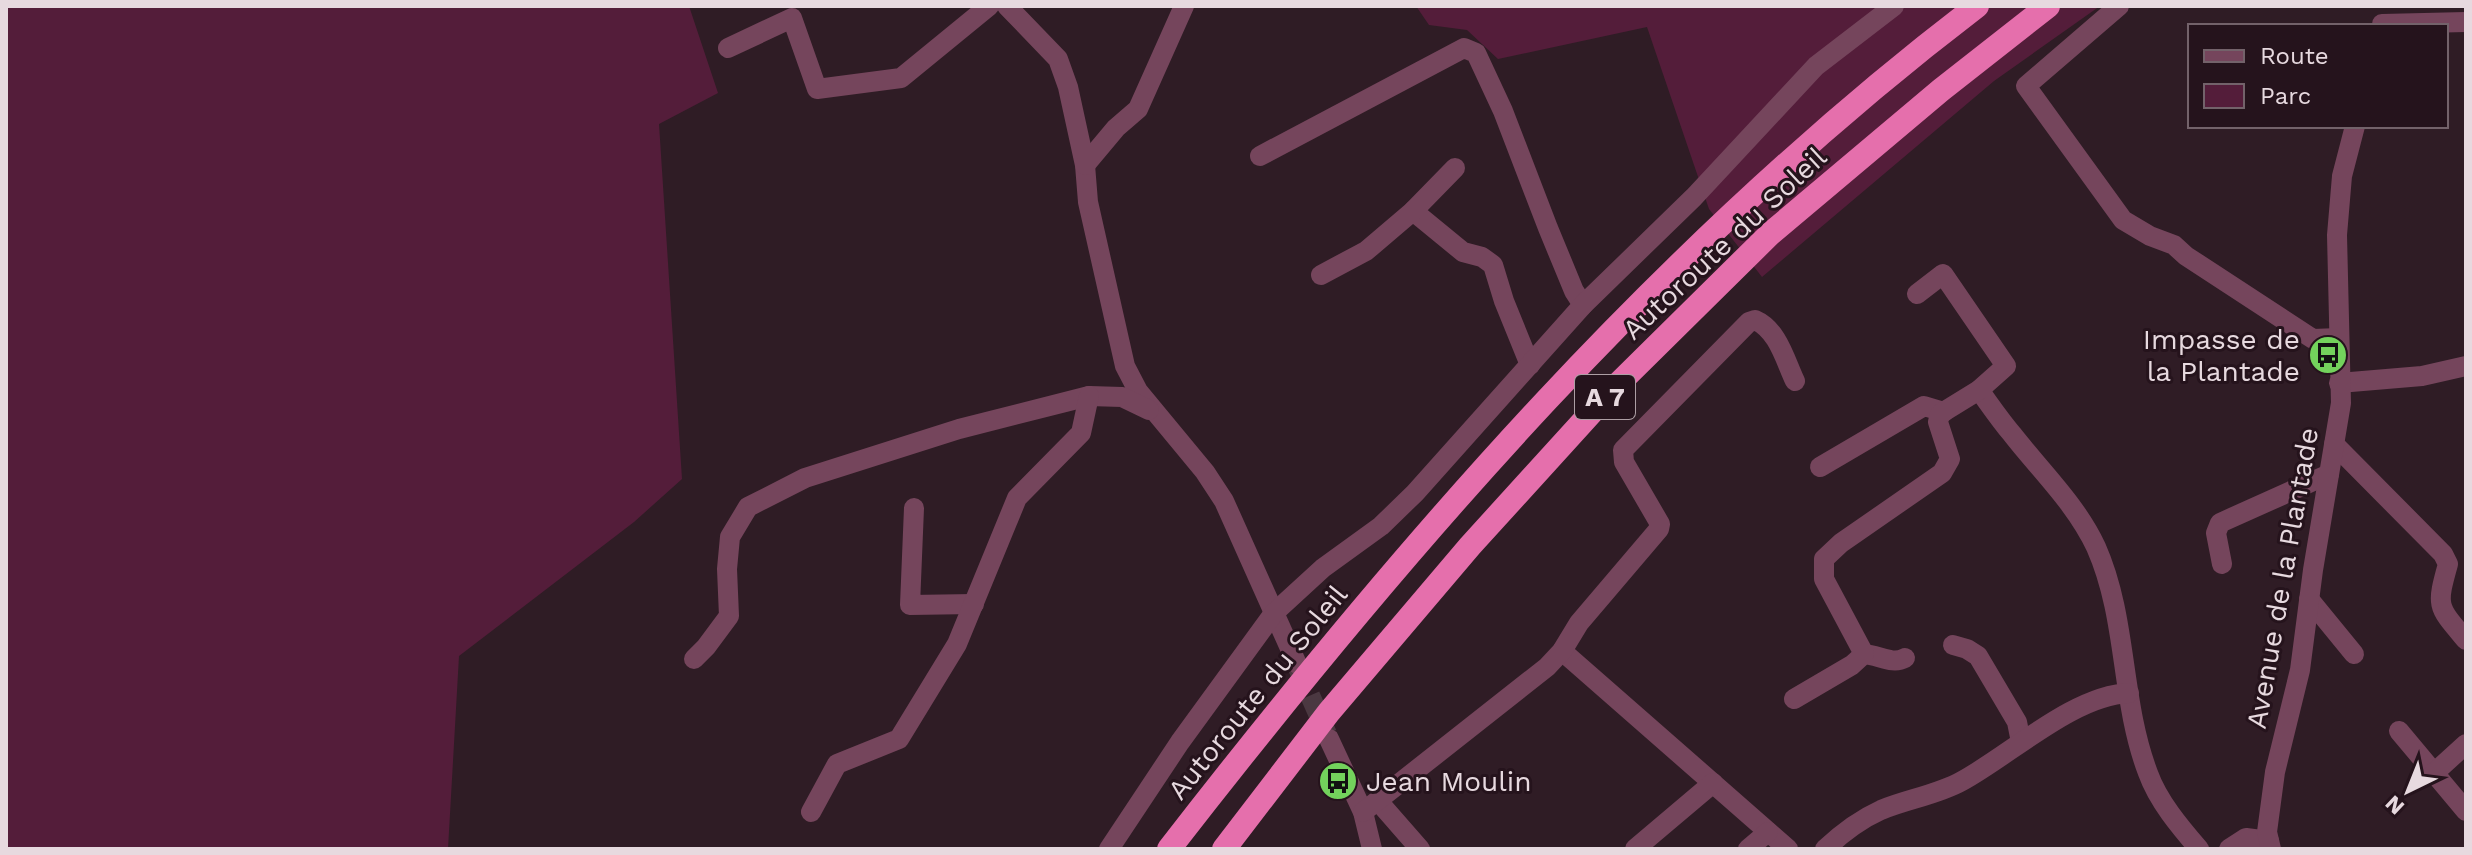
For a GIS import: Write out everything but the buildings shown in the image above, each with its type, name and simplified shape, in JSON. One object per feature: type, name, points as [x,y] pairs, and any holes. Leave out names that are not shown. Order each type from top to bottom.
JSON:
[{"type":"highway","name":"Autoroute du Soleil","points":[[1169,849],[1287,696],[1464,490],[1577,366],[1751,193],[1908,59],[1977,6]]},
{"type":"highway","name":"Autoroute du Soleil","points":[[1224,849],[1329,712],[1470,546],[1610,392],[1770,234],[1941,90],[2048,6]]},
{"type":"street","points":[[728,48],[792,18],[817,89],[901,78],[989,6]]},
{"type":"street","points":[[1007,6],[1058,59],[1068,87],[1085,165],[1088,202],[1125,366],[1138,391],[1205,472],[1224,501],[1297,664]]},
{"type":"street","points":[[1085,165],[1116,128],[1138,109],[1184,6]]},
{"type":"street","points":[[1109,849],[1180,742],[1274,613],[1323,568],[1381,526],[1415,493],[1583,305],[1694,197],[1816,66],[1894,6]]},
{"type":"street","points":[[2119,6],[2026,86],[2123,220],[2150,236],[2174,245],[2313,339],[2339,338]]},
{"type":"street","points":[[2383,19],[2466,22]]},
{"type":"street","points":[[1260,156],[1464,48],[1476,53],[1503,111],[1574,291],[1583,305]]},
{"type":"street","name":"Avenue de la Plantade","points":[[2270,845],[2267,832],[2275,772],[2300,670],[2341,403],[2337,235],[2342,176],[2354,128]]},
{"type":"street","points":[[1321,275],[1366,251],[1413,211],[1455,168]]},
{"type":"street","points":[[1413,211],[1463,252],[1482,257],[1493,265],[1530,365]]},
{"type":"street","points":[[1864,654],[1824,579],[1824,559],[1841,543],[1942,473],[1950,459],[1938,422],[1944,412],[1979,390],[2006,366],[1943,274],[1917,294]]},
{"type":"street","points":[[1371,807],[1547,667],[1562,651],[1579,623],[1659,529],[1660,524],[1624,462],[1623,450],[1749,322],[1755,320],[1766,324],[1795,381]]},
{"type":"street","points":[[2339,383],[2422,376],[2466,366]]},
{"type":"street","points":[[1979,390],[2073,510],[2095,545],[2119,625],[2129,693],[2148,775],[2179,826],[2199,849]]},
{"type":"street","points":[[694,659],[729,616],[727,569],[730,537],[748,507],[805,478],[959,429],[1089,396],[1122,397],[1156,414]]},
{"type":"street","points":[[811,812],[837,764],[899,739],[957,644],[1017,498],[1081,433],[1089,396]]},
{"type":"street","points":[[1820,467],[1924,406],[1944,412]]},
{"type":"street","points":[[2334,444],[2443,554],[2448,564],[2438,600],[2446,617],[2466,640]]},
{"type":"street","points":[[2222,564],[2216,533],[2220,523],[2329,474]]},
{"type":"street","points":[[914,508],[910,605],[974,604]]},
{"type":"street","points":[[2309,599],[2354,654]]},
{"type":"street","points":[[1953,645],[1978,656],[2017,722],[2021,742]]},
{"type":"street","points":[[1562,651],[1788,849]]},
{"type":"street","points":[[1794,699],[1852,665],[1864,654],[1891,661],[1905,658]]},
{"type":"street","points":[[1825,849],[1852,827],[1881,810],[1961,782],[2021,742],[2110,694],[2129,693]]},
{"type":"street","points":[[2399,731],[2466,811]]},
{"type":"street","points":[[1329,739],[1371,807],[1420,849]]},
{"type":"street","points":[[2434,773],[2466,744]]},
{"type":"street","points":[[1635,849],[1713,783]]},
{"type":"street","points":[[1371,807],[1372,849]]},
{"type":"street","points":[[1748,849],[1768,832]]},
{"type":"street","points":[[2229,849],[2246,838],[2270,845]]},
{"type":"green space","points":[[6,6],[689,6],[718,93],[659,124],[682,479],[634,522],[459,656],[448,849],[6,849]]},
{"type":"green space","points":[[1416,6],[2100,6],[1994,81],[1762,277],[1709,209],[1647,27],[1498,59],[1467,30],[1429,25]]},
{"type":"tunnel","points":[[1298,668],[1327,734]]},
{"type":"place","name":"Impasse de la Plantade","points":[[2328,355]]},
{"type":"place","name":"Jean Moulin","points":[[1338,781]]}]
